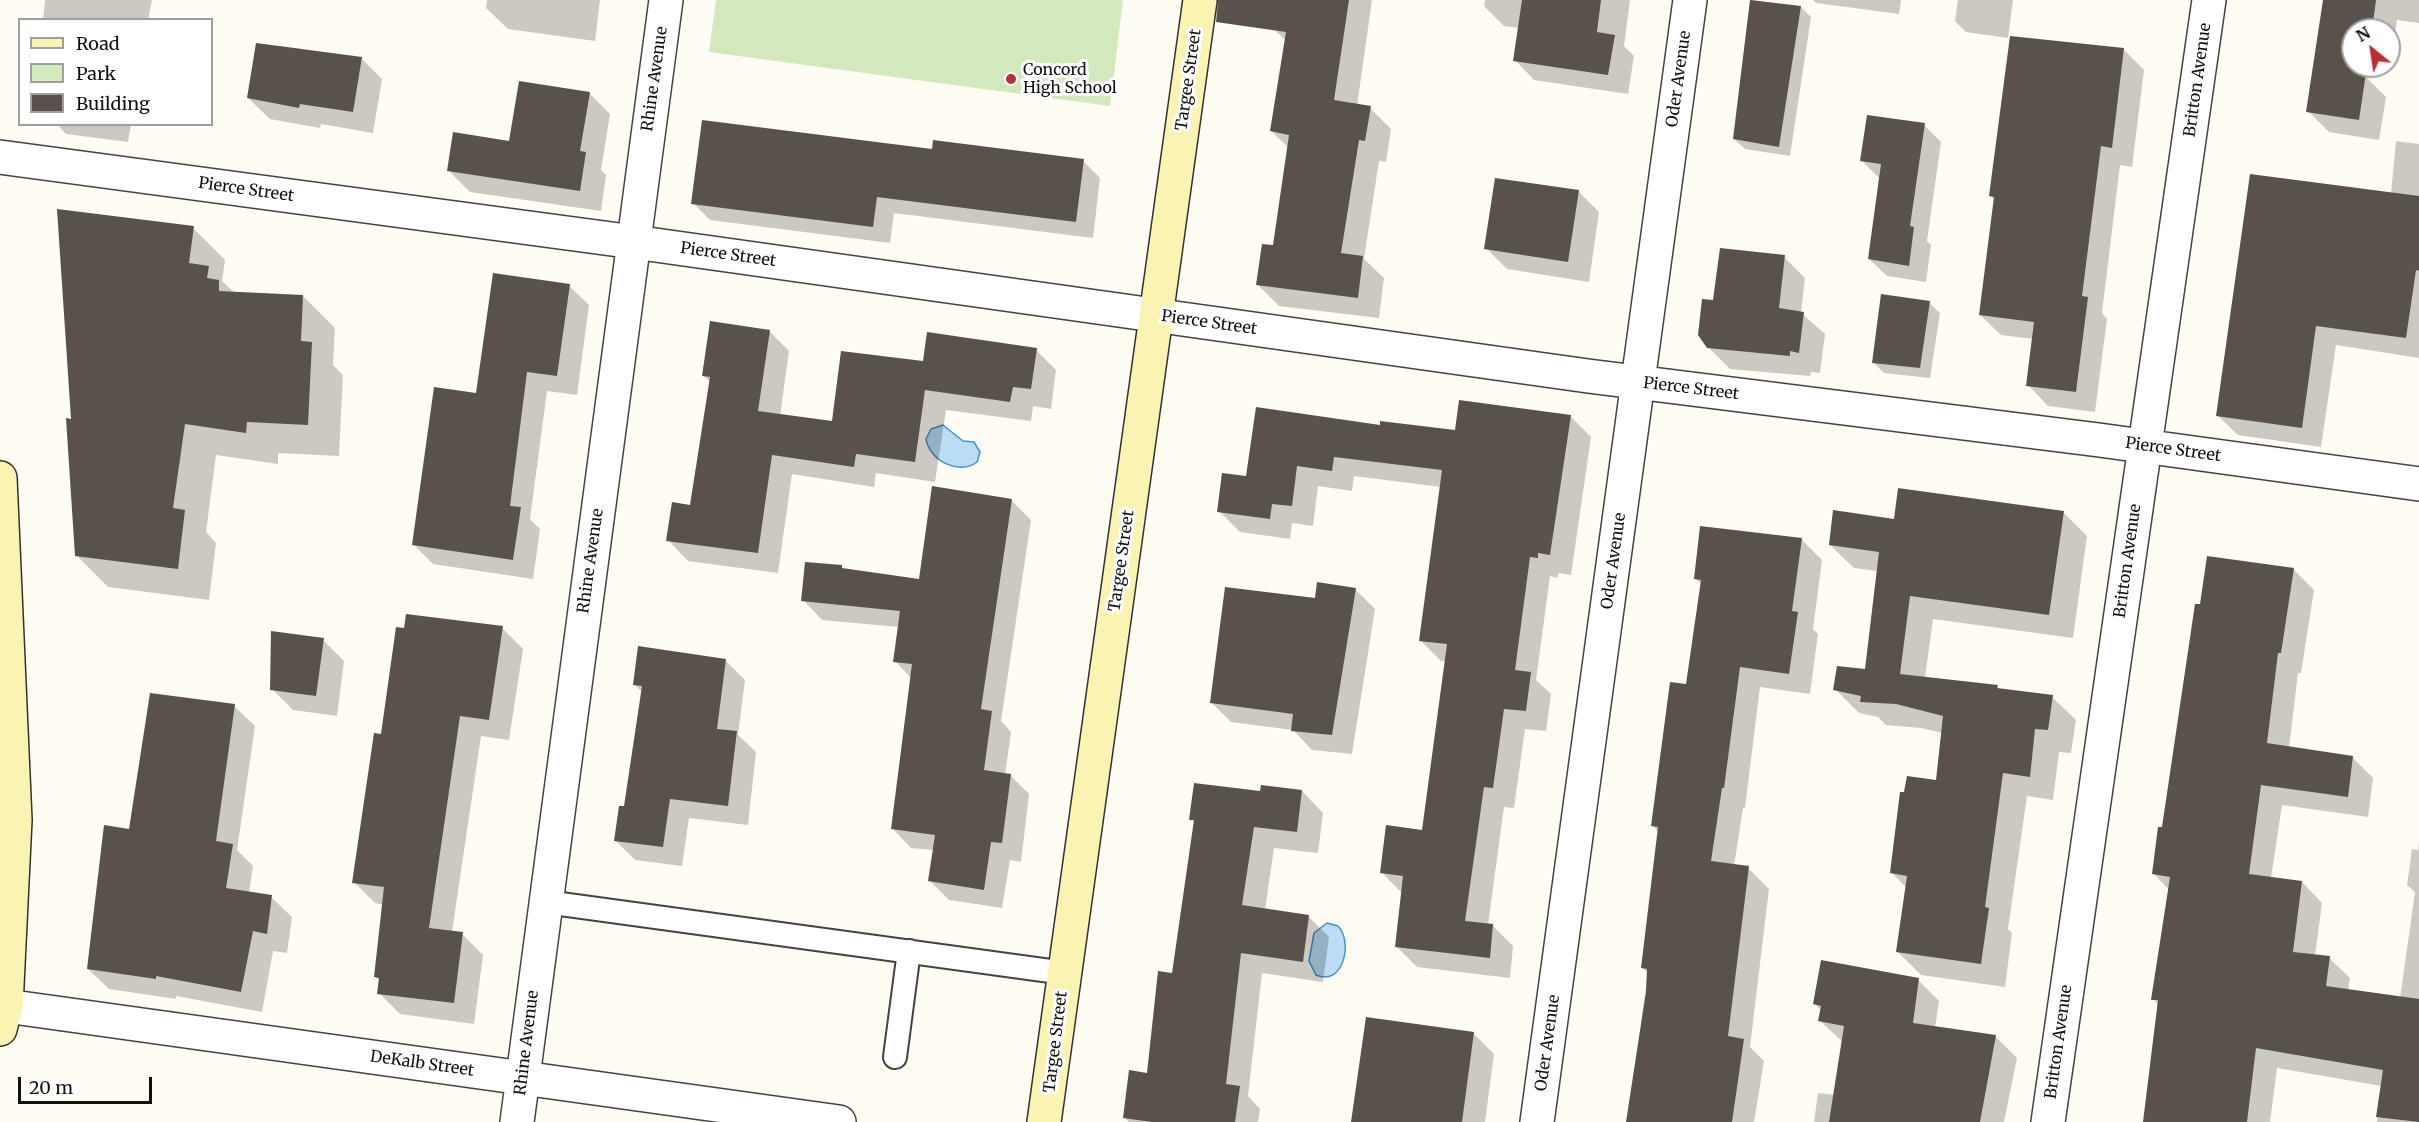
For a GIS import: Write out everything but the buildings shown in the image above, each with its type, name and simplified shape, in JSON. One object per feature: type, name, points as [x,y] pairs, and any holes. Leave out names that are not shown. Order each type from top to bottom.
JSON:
[{"type":"main road","name":"Targee Street","points":[[1044,1122],[1200,0]]},
{"type":"main road","points":[[0,478],[15,820],[3,1018]]},
{"type":"street","name":"Rhine Avenue","points":[[517,1122],[666,0]]},
{"type":"street","name":"Oder Avenue","points":[[1537,1122],[1690,0]]},
{"type":"street","name":"Britton Avenue","points":[[2048,1122],[2209,0]]},
{"type":"street","name":"Pierce Street","points":[[0,157],[634,242],[1638,383],[2144,446],[2419,484]]},
{"type":"street","name":"DeKalb Street","points":[[3,1018],[522,1078],[839,1122]]},
{"type":"lane","points":[[546,902],[1065,973]]},
{"type":"lane","points":[[895,1057],[909,951]]},
{"type":"green space","name":"Concord High School","points":[[716,0],[1123,0],[1110,106],[709,52]]},
{"type":"water","points":[[943,425],[963,441],[974,442],[980,452],[977,462],[970,466],[954,466],[946,464],[933,453],[926,439],[931,429]]},
{"type":"water","points":[[1327,923],[1338,926],[1343,933],[1345,951],[1339,969],[1333,975],[1326,977],[1316,975],[1309,961],[1314,933]]},
{"type":"place","name":"Concord High School","points":[[1011,79]]}]
